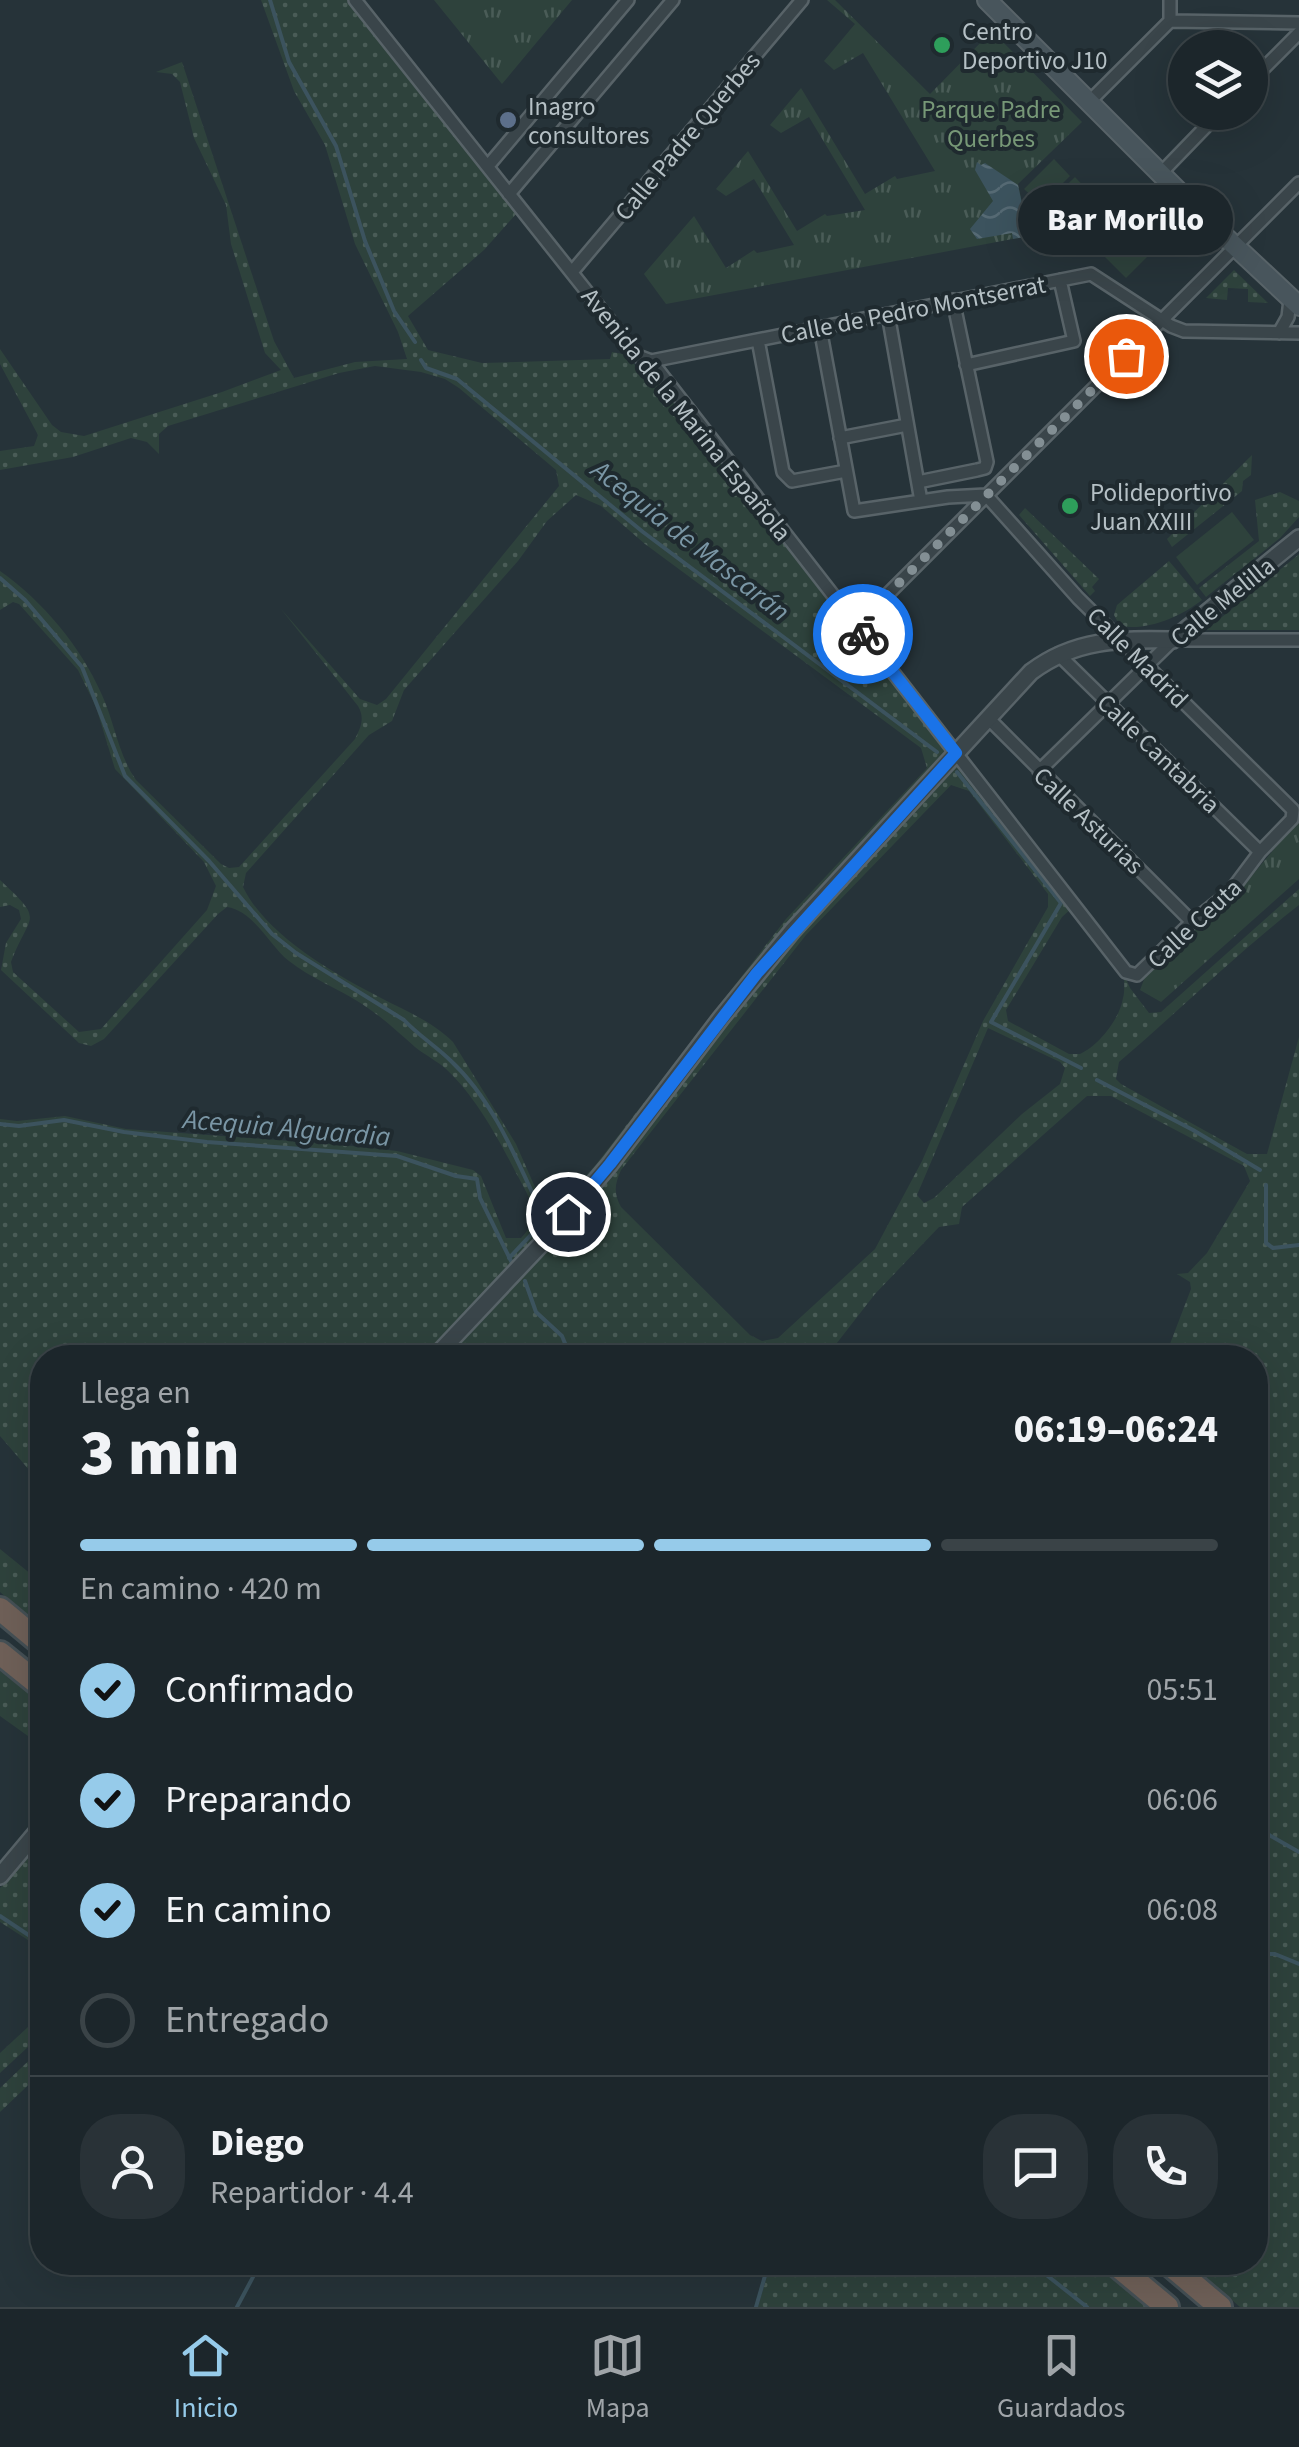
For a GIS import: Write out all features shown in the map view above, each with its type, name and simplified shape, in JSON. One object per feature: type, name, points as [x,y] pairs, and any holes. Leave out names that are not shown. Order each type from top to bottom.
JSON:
[{"type":"highway","points":[[0,1609],[30,1634]]},
{"type":"highway","points":[[0,1654],[30,1677]]},
{"type":"highway","points":[[1129,2275],[1167,2307]]},
{"type":"highway","points":[[1183,2275],[1220,2307]]},
{"type":"main road","points":[[987,0],[1295,303]]},
{"type":"street","name":"Avenida de la Marina Española","points":[[356,0],[638,356],[650,361],[1126,972]]},
{"type":"street","points":[[488,166],[628,0]]},
{"type":"street","points":[[509,194],[673,0]]},
{"type":"street","name":"Calle Padre Querbes","points":[[572,272],[802,0]]},
{"type":"street","points":[[1170,0],[1170,22]]},
{"type":"street","points":[[1089,102],[1170,22],[1299,23]]},
{"type":"street","points":[[1268,64],[1299,33]]},
{"type":"street","points":[[1160,173],[1202,130]]},
{"type":"street","points":[[856,626],[1299,183]]},
{"type":"street","name":"Calle de Pedro Montserrat","points":[[650,361],[1094,274],[1162,320],[1191,332],[1299,333]]},
{"type":"street","points":[[966,366],[1074,341],[1060,280]]},
{"type":"street","points":[[918,482],[985,468],[953,300]]},
{"type":"street","points":[[1279,333],[1295,303]]},
{"type":"street","points":[[888,314],[921,501]]},
{"type":"street","points":[[820,328],[854,511],[986,495]]},
{"type":"street","points":[[758,340],[783,472],[792,481],[846,471]]},
{"type":"street","points":[[840,438],[908,426]]},
{"type":"street","name":"Calle Madrid","points":[[986,495],[1118,640],[1294,814]]},
{"type":"street","name":"Calle Melilla","points":[[1040,771],[1145,664],[1299,538]]},
{"type":"street","points":[[446,1345],[610,1164],[793,930],[1031,672],[1058,654],[1118,640],[1299,640]]},
{"type":"street","name":"Calle Cantabria","points":[[1058,654],[1260,852]]},
{"type":"street","name":"Calle Asturias","points":[[988,718],[1192,922]]},
{"type":"street","name":"Calle Ceuta","points":[[1126,972],[1134,976],[1141,972],[1192,922],[1230,892],[1294,814]]},
{"type":"street","points":[[0,1876],[30,1840]]},
{"type":"green space","points":[[261,0],[349,0],[517,213],[484,250],[408,316],[428,350],[482,363],[610,359],[612,352],[629,355],[636,367],[657,377],[1072,908],[1062,917],[1006,1010],[1008,1021],[1069,1054],[1080,1054],[1101,1038],[1118,1014],[1124,995],[1124,974],[1149,1013],[1161,1012],[1299,889],[1299,905],[1119,1062],[1116,1079],[1247,1154],[1267,1154],[1299,1037],[1299,2307],[1240,2307],[1203,2275],[1268,2275],[1268,1345],[1170,1345],[1191,1289],[1190,1282],[1177,1274],[1188,1273],[1207,1253],[1250,1181],[1244,1166],[1111,1096],[1087,1096],[962,1207],[959,1224],[939,1227],[875,1294],[835,1345],[30,1345],[30,1471],[0,1436],[0,1119],[65,1116],[126,1129],[397,1151],[473,1170],[481,1176],[506,1238],[521,1238],[532,1221],[525,1189],[485,1117],[457,1080],[369,1009],[289,961],[237,910],[227,907],[218,914],[104,1039],[91,1046],[79,1043],[1,970],[6,943],[21,919],[19,910],[10,905],[0,907],[0,880],[24,904],[30,918],[11,962],[13,972],[79,1032],[101,1029],[207,910],[216,886],[204,862],[115,769],[96,707],[78,670],[19,604],[13,602],[0,610],[0,571],[46,611],[72,643],[102,695],[136,780],[221,864],[239,867],[355,739],[361,722],[358,706],[281,609],[360,699],[377,705],[386,699],[559,486],[556,470],[459,388],[421,372],[375,366],[339,373],[168,426],[159,434],[159,454],[147,442],[131,438],[73,457],[0,470],[0,451],[34,446],[38,435],[0,364],[0,349],[52,425],[61,432],[84,436],[281,370],[265,353],[231,244],[226,205],[194,138],[180,82],[172,74],[156,72],[182,62],[274,341],[294,378],[355,362],[407,359],[355,244],[325,145],[294,91]],"holes":[[[576,495],[601,506],[645,544],[921,748],[927,768],[786,919],[594,1167],[550,1212],[542,1203],[516,1144],[453,1042],[428,1023],[303,952],[268,921],[243,887],[246,873],[369,735],[392,721],[404,690],[518,561],[547,521]],[[951,785],[969,791],[1048,894],[1048,907],[983,1021],[922,1161],[875,1249],[778,1338],[762,1341],[750,1335],[621,1207],[617,1180],[806,935]],[[988,1028],[1060,1062],[1065,1068],[1060,1084],[924,1203],[917,1195]]]},
{"type":"green space","points":[[434,0],[572,0],[502,84]]},
{"type":"green space","name":"Parque Padre Querbes","points":[[827,0],[835,0],[930,94],[992,31],[1082,122],[1018,184],[1029,236],[666,304],[644,274],[694,216],[726,268],[754,250],[757,253],[794,245],[754,179],[726,196],[716,189],[748,151],[797,231],[825,214],[865,210],[809,117],[781,133],[770,125],[801,88],[865,194],[895,176],[897,179],[935,171],[863,53],[834,70],[824,61],[855,24]]},
{"type":"green space","points":[[1054,159],[1070,176],[1041,205],[1024,189]]},
{"type":"green space","points":[[1075,177],[1093,196],[1058,231],[1039,212]]},
{"type":"green space","points":[[1104,209],[1149,255],[1126,278],[1080,232]]},
{"type":"green space","points":[[1234,270],[1268,303],[1248,302],[1248,289],[1228,288],[1227,300],[1206,298]]},
{"type":"green space","points":[[1252,455],[1251,475],[1243,481],[1242,491],[1172,547],[1167,539]]},
{"type":"green space","points":[[1280,492],[1299,501],[1299,517],[1280,538],[1206,597],[1199,588],[1259,541],[1255,500]]},
{"type":"green space","points":[[1025,508],[1099,579],[1090,596],[1019,515]]},
{"type":"green space","points":[[1232,512],[1254,540],[1197,585],[1176,557]]},
{"type":"green space","points":[[1298,555],[1299,630],[1206,630]]},
{"type":"green space","points":[[1169,561],[1202,600],[1163,621],[1120,626],[1114,615],[1117,605]]},
{"type":"green space","points":[[1299,819],[1299,879],[1161,1002],[1140,990],[1145,977],[1196,926],[1235,896]]},
{"type":"green space","points":[[0,1549],[30,1573],[30,1617],[0,1592]]},
{"type":"green space","points":[[0,1671],[30,1694],[30,1737],[0,1716]]},
{"type":"green space","points":[[30,1854],[30,1941],[0,1922],[0,1888]]},
{"type":"green space","points":[[30,2025],[30,2045],[0,2073],[0,2053]]},
{"type":"green space","points":[[30,2059],[30,2083],[0,2112],[0,2088]]},
{"type":"green space","points":[[767,2275],[1109,2275],[1149,2307],[758,2307]]},
{"type":"water","points":[[977,162],[985,163],[1018,185],[1029,236],[1013,239],[1012,233],[977,239],[970,229],[993,201],[975,170]]},
{"type":"waterway","name":"Acequia de Mascarán","points":[[270,0],[289,62],[336,146],[365,241],[394,311],[415,342]]},
{"type":"waterway","name":"Acequia de Mascarán","points":[[421,360],[426,368],[457,379],[643,532],[937,752]]},
{"type":"waterway","name":"Acequia de Mascarán","points":[[0,578],[25,600],[82,667],[125,776],[209,861],[272,934],[404,1020],[451,1061],[481,1096],[545,1220],[509,1258]]},
{"type":"waterway","name":"Acequia de Mascarán","points":[[957,772],[1061,903],[991,1022],[1081,1068]]},
{"type":"waterway","name":"Acequia de Mascarán","points":[[1097,1080],[1260,1170]]},
{"type":"waterway","name":"Acequia Alguardia","points":[[0,1124],[19,1126],[64,1120],[207,1142],[397,1156],[477,1179],[480,1198],[512,1263]]},
{"type":"waterway","name":"Acequia de Mascarán","points":[[1266,1185],[1266,1243],[1273,1248],[1299,1245]]},
{"type":"waterway","name":"Acequia Alguardia","points":[[525,1281],[536,1312],[562,1336],[566,1345]]},
{"type":"waterway","name":"Acequia Alguardia","points":[[1268,1834],[1299,1852]]},
{"type":"waterway","name":"Acequia Alguardia","points":[[0,1916],[30,1936]]},
{"type":"waterway","points":[[1268,1954],[1299,1964]]},
{"type":"waterway","name":"Acequia Alguardia","points":[[237,2307],[254,2275]]},
{"type":"waterway","name":"Acequia Alguardia","points":[[756,2307],[765,2275]]},
{"type":"waterway","name":"Acequia Alguardia","points":[[1046,2275],[1087,2307]]},
{"type":"way so far","points":[[863,634],[856,626],[1126,356]]},
{"type":"place","name":"Centro Deportivo J10","points":[[942,45]]},
{"type":"place","name":"Inagro consultores","points":[[508,120]]},
{"type":"place","name":"Bar Morillo","points":[[1126,356]]},
{"type":"place","name":"Polideportivo Juan XXIII","points":[[1070,506]]},
{"type":"route","points":[[568,1214],[793,930],[956,753],[863,634]]}]
